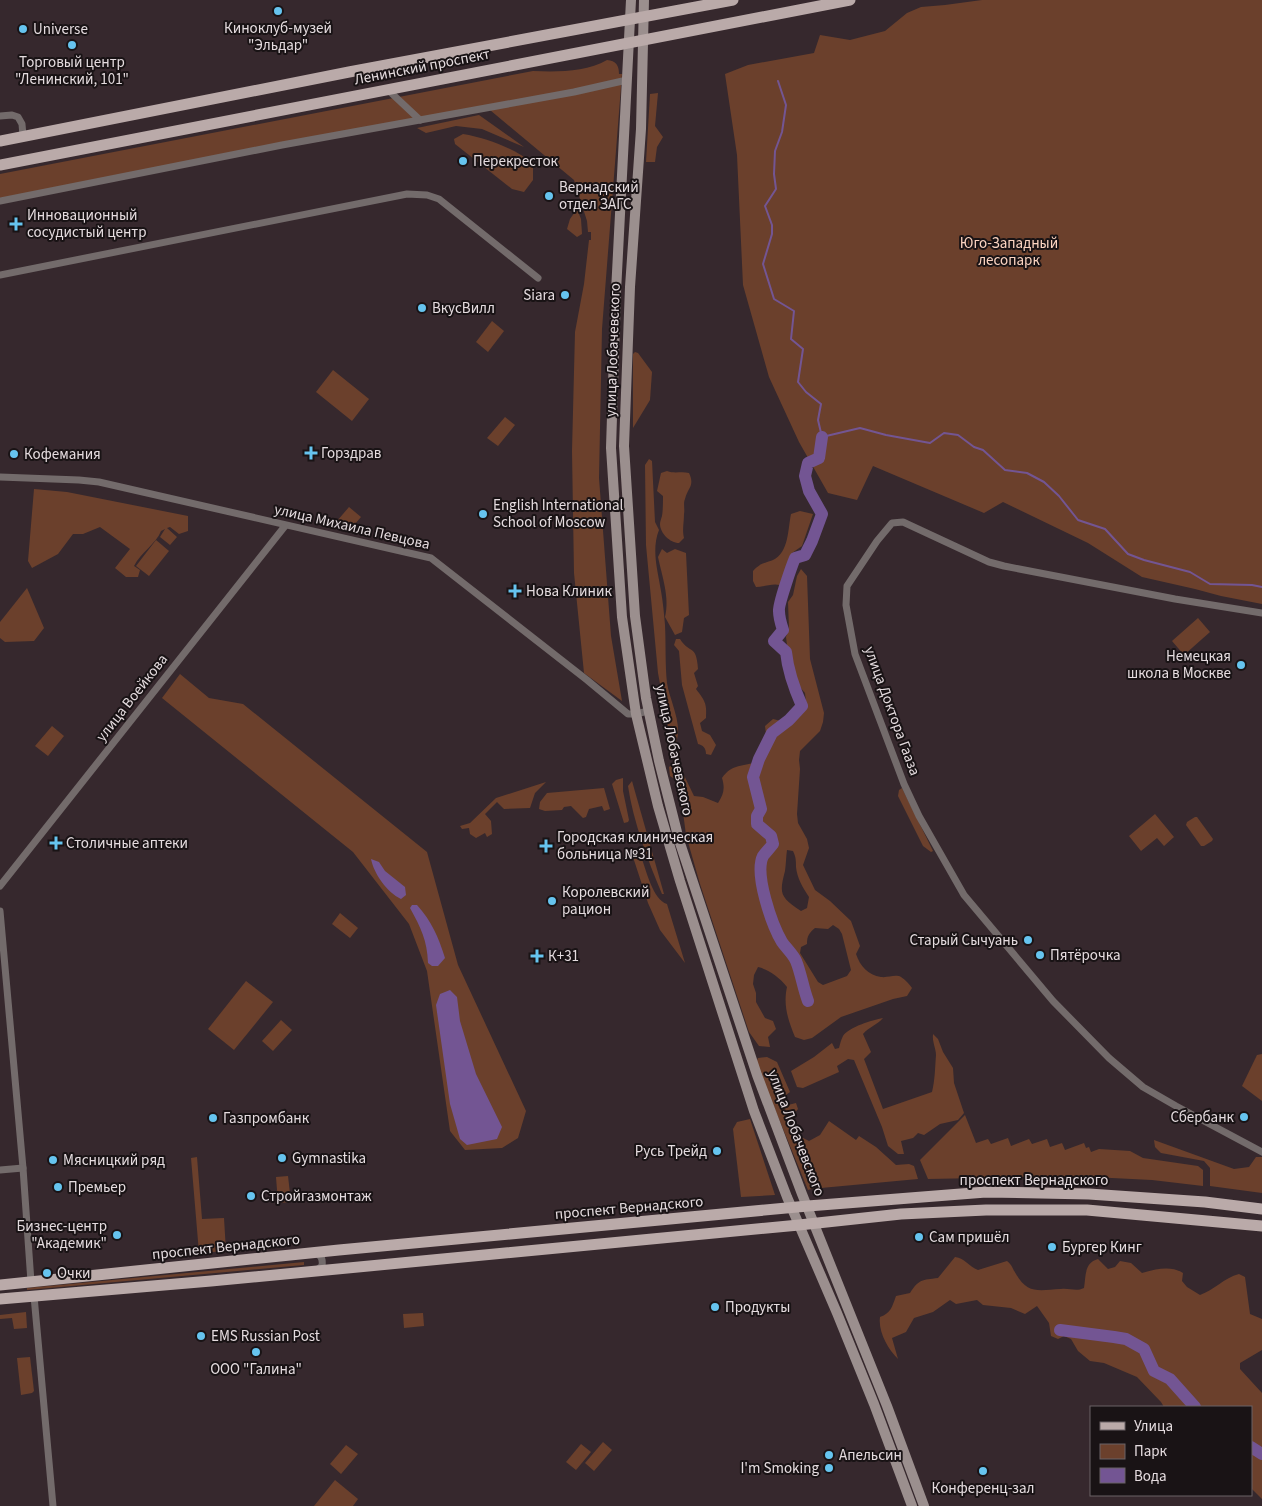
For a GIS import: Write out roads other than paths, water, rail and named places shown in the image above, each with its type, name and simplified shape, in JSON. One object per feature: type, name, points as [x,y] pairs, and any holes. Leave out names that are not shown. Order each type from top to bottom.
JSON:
[{"type":"main road","name":"улица Лобачевского","points":[[631,0],[615,320],[611,448],[622,617],[636,714],[658,806],[680,881],[743,1077],[792,1208],[837,1313],[912,1506]]},
{"type":"main road","name":"улица Лобачевского","points":[[644,0],[640,129],[630,287],[624,446],[635,616],[648,711],[658,761],[689,871],[757,1074],[814,1224],[887,1406],[924,1506]]},
{"type":"main road","name":"Ленинский проспект","points":[[0,141],[734,0]]},
{"type":"main road","name":"Ленинский проспект","points":[[0,165],[629,41],[850,0]]},
{"type":"main road","name":"проспект Вернадского","points":[[0,1285],[808,1206],[986,1192],[1089,1194],[1193,1201],[1262,1209]]},
{"type":"main road","name":"проспект Вернадского","points":[[0,1299],[909,1214],[986,1210],[1078,1210],[1262,1226]]},
{"type":"street","points":[[0,201],[282,145],[574,92],[627,80]]},
{"type":"street","points":[[386,90],[420,120]]},
{"type":"street","points":[[0,116],[12,115],[18,117],[22,124],[23,136]]},
{"type":"street","points":[[0,275],[407,194],[427,195],[439,199],[538,278]]},
{"type":"street","name":"улица Михаила Певцова","points":[[0,477],[99,482],[285,526],[432,558],[624,711],[628,714],[636,714]]},
{"type":"street","name":"улица Доктора Гааза","points":[[1262,612],[1175,599],[1004,566],[989,562],[902,522],[892,523],[847,586],[846,605],[856,659],[904,784],[919,816],[964,895],[1053,1001],[1109,1058],[1143,1087],[1262,1152]]},
{"type":"street","name":"улица Воейкова","points":[[0,886],[285,526]]},
{"type":"street","points":[[636,714],[648,711]]},
{"type":"street","points":[[0,911],[3,967],[23,1168],[31,1282]]},
{"type":"street","points":[[0,1170],[23,1168]]},
{"type":"street","points":[[312,1253],[318,1254],[322,1260],[320,1268],[314,1271]]},
{"type":"street","points":[[34,1296],[53,1506]]},
{"type":"water","points":[[371,859],[379,862],[385,871],[405,887],[406,895],[401,899],[386,887],[375,871]]},
{"type":"water","points":[[412,905],[417,905],[422,911],[431,923],[437,936],[445,958],[438,966],[432,966],[428,963],[425,941],[410,908]]},
{"type":"water","points":[[450,990],[457,997],[460,1021],[476,1074],[502,1127],[497,1139],[467,1145],[460,1139],[450,1104],[436,1005],[440,994]]},
{"type":"waterway","points":[[778,81],[786,105],[782,132],[775,151],[774,174],[776,189],[765,206],[772,225],[772,234],[763,264],[774,299],[794,311],[791,339],[803,349],[798,382],[806,392],[821,404],[818,420],[822,437],[860,428],[930,443],[944,433],[958,435],[974,447],[983,450],[1005,470],[1027,473],[1044,482],[1059,496],[1078,520],[1105,529],[1128,554],[1190,572],[1210,584],[1262,587]]},
{"type":"waterway","points":[[808,1001],[796,961],[778,934],[762,887],[761,864],[763,856],[773,844],[771,836],[757,824],[757,816],[761,809],[753,777],[759,759],[772,733],[789,720],[802,706],[792,680],[786,652],[774,641],[783,630],[779,607],[793,562],[795,558],[805,555],[822,514],[809,491],[805,476],[808,463],[819,458],[822,437]]},
{"type":"waterway","points":[[1060,1330],[1126,1339],[1144,1349],[1154,1371],[1170,1379],[1194,1406]]},
{"type":"waterway","points":[[1252,1448],[1262,1454]]},
{"type":"place","name":"Киноклуб-музей \"Эльдар\"","points":[[278,11]]},
{"type":"place","name":"Universe","points":[[23,29]]},
{"type":"place","name":"Торговый центр \"Ленинский, 101\"","points":[[72,45]]},
{"type":"place","name":"Перекресток","points":[[463,161]]},
{"type":"place","name":"Вернадский отдел ЗАГС","points":[[549,196]]},
{"type":"place","name":"Инновационный сосудистый центр","points":[[16,224]]},
{"type":"place","name":"Siara","points":[[565,295]]},
{"type":"place","name":"ВкусВилл","points":[[422,308]]},
{"type":"place","name":"Горздрав","points":[[311,453]]},
{"type":"place","name":"Кофемания","points":[[14,454]]},
{"type":"place","name":"English International School of Moscow","points":[[483,514]]},
{"type":"place","name":"Нова Клиник","points":[[515,591]]},
{"type":"place","name":"Немецкая школа в Москве","points":[[1241,665]]},
{"type":"place","name":"Столичные аптеки","points":[[56,843]]},
{"type":"place","name":"Городская клиническая больница №31","points":[[546,846]]},
{"type":"place","name":"Королевский рацион","points":[[552,901]]},
{"type":"place","name":"Старый Сычуань","points":[[1028,940]]},
{"type":"place","name":"Пятёрочка","points":[[1040,955]]},
{"type":"place","name":"К+31","points":[[537,956]]},
{"type":"place","name":"Сбербанк","points":[[1244,1117]]},
{"type":"place","name":"Газпромбанк","points":[[213,1118]]},
{"type":"place","name":"Русь Трейд","points":[[717,1151]]},
{"type":"place","name":"Gymnastika","points":[[282,1158]]},
{"type":"place","name":"Мясницкий ряд","points":[[53,1160]]},
{"type":"place","name":"Премьер","points":[[58,1187]]},
{"type":"place","name":"Стройгазмонтаж","points":[[251,1196]]},
{"type":"place","name":"Бизнес-центр \"Академик\"","points":[[117,1235]]},
{"type":"place","name":"Сам пришёл","points":[[919,1237]]},
{"type":"place","name":"Бургер Кинг","points":[[1052,1247]]},
{"type":"place","name":"Очки","points":[[47,1273]]},
{"type":"place","name":"Продукты","points":[[715,1307]]},
{"type":"place","name":"EMS Russian Post","points":[[201,1336]]},
{"type":"place","name":"ООО \"Галина\"","points":[[256,1352]]},
{"type":"place","name":"Апельсин","points":[[829,1455]]},
{"type":"place","name":"I'm Smoking","points":[[829,1468]]},
{"type":"place","name":"Конференц-зал","points":[[983,1471]]},
{"type":"park label","name":"Юго-Западный лесопарк","points":[[1009,252]]}]
